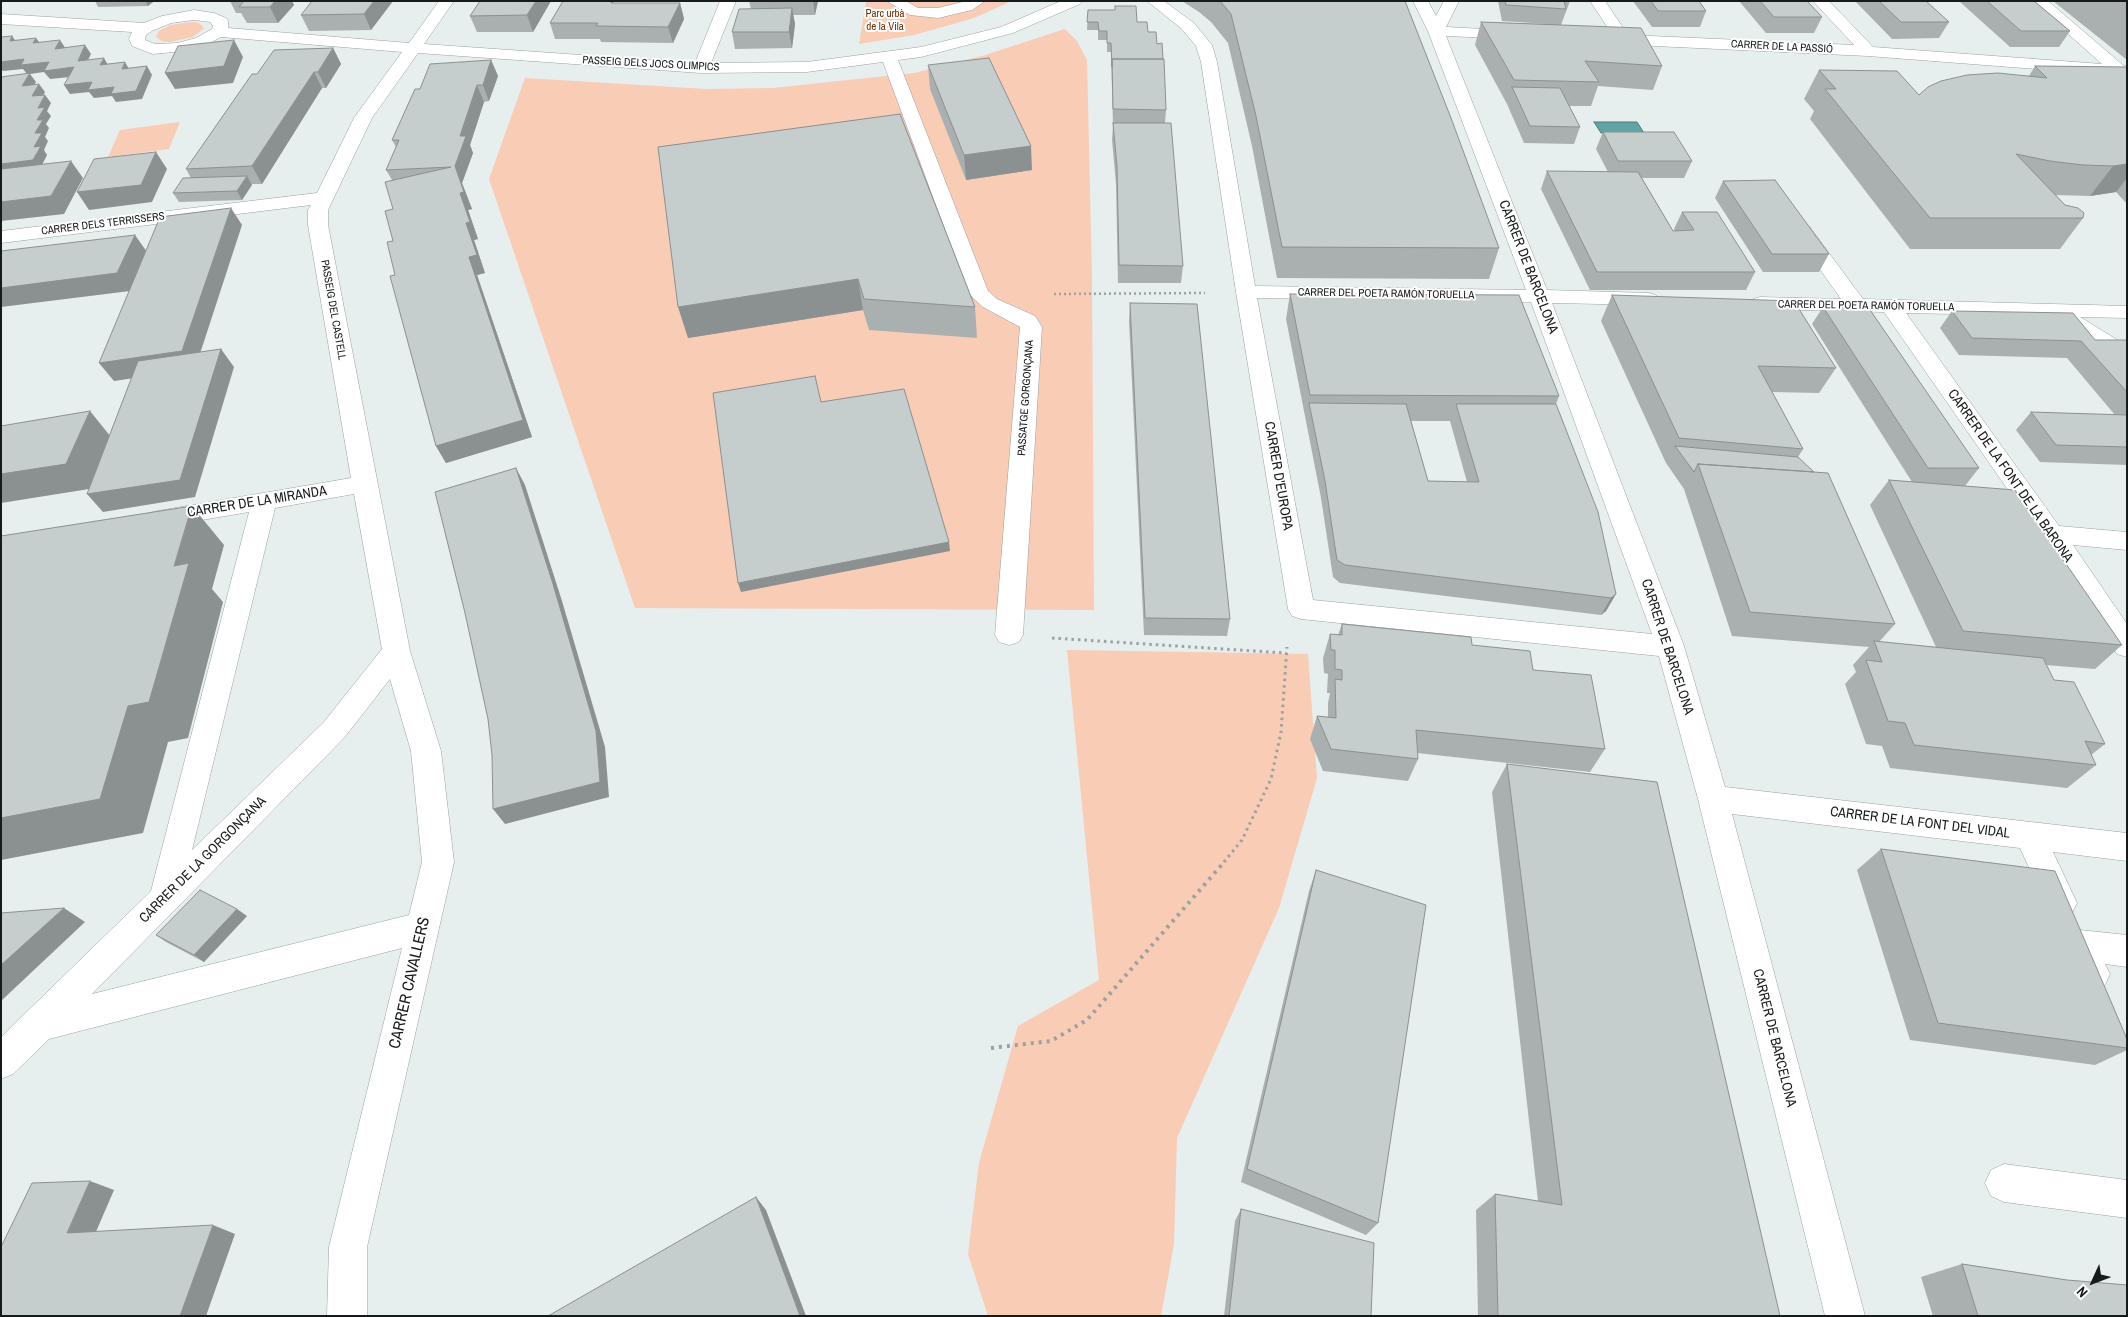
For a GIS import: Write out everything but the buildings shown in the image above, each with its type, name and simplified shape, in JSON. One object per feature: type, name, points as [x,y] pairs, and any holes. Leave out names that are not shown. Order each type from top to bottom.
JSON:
[{"type":"street","points":[[194,15],[208,1]]},
{"type":"street","name":"PASSEIG DEL CASTELL","points":[[396,651],[318,225],[318,210],[363,118],[447,1]]},
{"type":"street","points":[[702,68],[728,1]]},
{"type":"street","points":[[894,1],[915,12],[938,13],[966,7],[978,1]]},
{"type":"street","name":"PASSEIG DELS JOCS OLIMPICS","points":[[218,32],[702,68],[808,67],[921,52],[1007,30],[1075,1]]},
{"type":"street","name":"CARRER D'EUROPA","points":[[1154,1],[1188,26],[1204,45],[1209,62],[1246,292],[1301,609]]},
{"type":"street","name":"CARRER DE BARCELONA","points":[[1420,1],[1436,30],[1539,296],[1670,646],[1713,799],[1845,1316]]},
{"type":"street","points":[[1452,1],[1436,30],[1534,35]]},
{"type":"street","points":[[1596,1],[1623,39]]},
{"type":"street","points":[[1820,1],[1868,51]]},
{"type":"street","points":[[2038,1],[2122,70]]},
{"type":"street","points":[[194,15],[214,18],[220,21],[221,26],[218,32],[202,41],[178,48],[152,49],[138,43],[137,39],[140,33],[146,28],[168,19],[194,15]]},
{"type":"street","points":[[1,19],[146,28]]},
{"type":"street","name":"CARRER DE LA PASSIÓ","points":[[1593,38],[1868,51],[2122,70]]},
{"type":"street","points":[[889,57],[979,294]]},
{"type":"street","name":"CARRER DELS TERRISSERS","points":[[1,237],[324,198]]},
{"type":"street","points":[[1788,211],[1857,306]]},
{"type":"street","name":"CARRER DEL POETA RAMÓN TORUELLA","points":[[1246,292],[1539,296],[1668,300]]},
{"type":"street","name":"PASSATGE GORGONÇANA","points":[[979,294],[984,300],[1028,322],[1032,327],[1009,635]]},
{"type":"street","name":"CARRER DEL POETA RAMÓN TORUELLA","points":[[1737,302],[2127,312]]},
{"type":"street","name":"CARRER DE LA FONT DE LA BARONA","points":[[1891,307],[2052,534],[2127,646]]},
{"type":"street","points":[[2055,310],[2127,356]]},
{"type":"street","name":"CARRER DE LA MIRANDA","points":[[137,521],[364,484]]},
{"type":"street","points":[[165,897],[264,501]]},
{"type":"street","points":[[2052,534],[2127,541]]},
{"type":"street","points":[[1301,609],[1670,646]]},
{"type":"street","name":"CARRER DE LA GORGONÇANA","points":[[1,1062],[334,730],[396,651]]},
{"type":"street","name":"CARRER CAVALLERS","points":[[347,1316],[348,1247],[438,862],[426,751],[396,651]]},
{"type":"street","name":"CARRER DE LA FONT DEL VIDAL","points":[[1713,799],[2127,847]]},
{"type":"street","points":[[2030,836],[2104,998]]},
{"type":"street","points":[[40,1024],[423,927]]},
{"type":"street","points":[[2080,945],[2127,951]]},
{"type":"street","points":[[2004,1183],[2127,1198]]},
{"type":"path","points":[[979,294],[1246,292]]},
{"type":"path","points":[[991,1048],[1051,1041],[1087,1020],[1197,895],[1242,840],[1271,779],[1281,732],[1286,653],[1301,609]]},
{"type":"path","points":[[1009,635],[1286,653]]},
{"type":"green space","name":"Parc urbà de la Vila","points":[[866,1],[1012,1],[974,18],[914,35],[859,44]]},
{"type":"green space","points":[[199,23],[204,28],[193,37],[169,42],[162,41],[156,37],[159,31],[170,25]]},
{"type":"green space","points":[[1065,29],[1077,41],[1087,60],[1092,278],[1094,610],[635,608],[489,179],[525,78],[706,89],[773,88],[914,73],[982,56]]},
{"type":"green space","points":[[180,122],[169,149],[108,157],[120,130]]},
{"type":"green space","points":[[1067,650],[1308,654],[1317,778],[1279,908],[1177,1138],[1174,1244],[1161,1316],[988,1316],[968,1254],[979,1163],[1018,1026],[1099,980]]},
{"type":"water","points":[[1594,122],[1637,122],[1644,133],[1601,133]]}]
